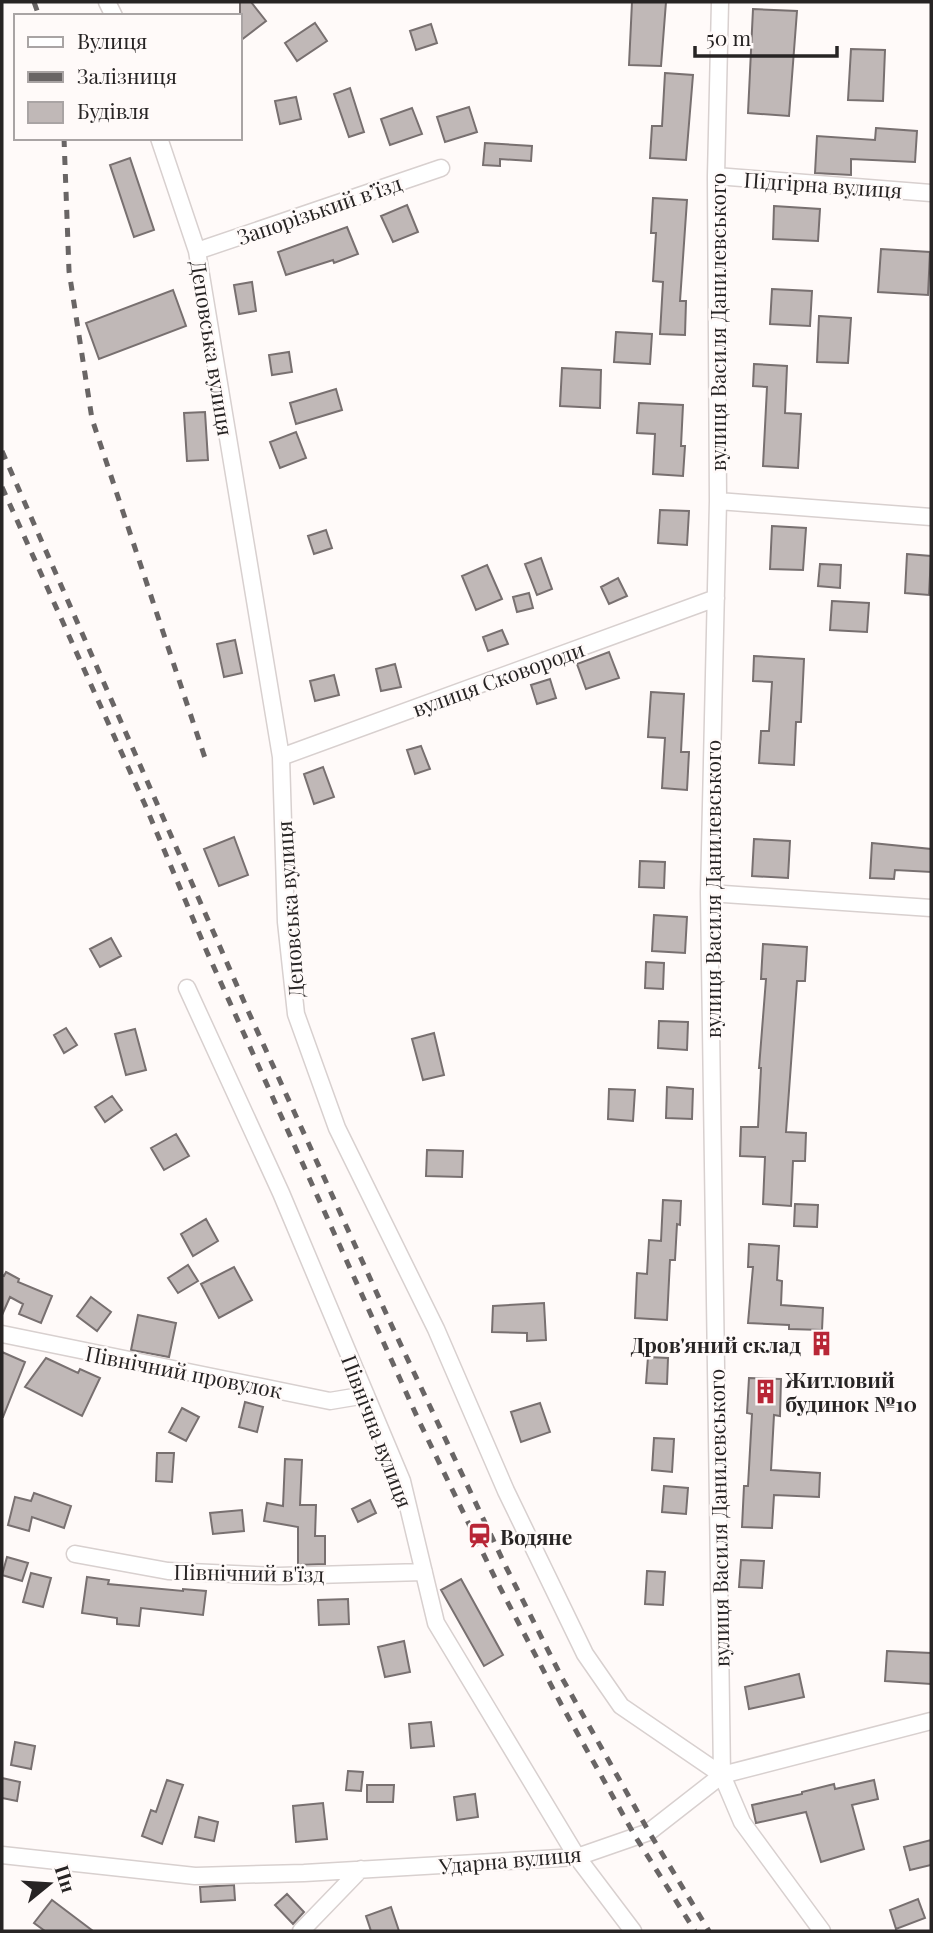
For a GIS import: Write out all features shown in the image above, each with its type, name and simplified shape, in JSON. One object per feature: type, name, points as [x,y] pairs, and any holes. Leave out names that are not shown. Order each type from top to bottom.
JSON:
[{"type":"street","name":"вулиця Василя Данилевського","points":[[720,2],[716,176],[718,501],[709,892],[722,1775]]},
{"type":"street","name":"Деповська вулиця","points":[[160,140],[197,251],[281,757],[286,922],[296,1014],[337,1128],[436,1329],[506,1492],[584,1654],[621,1706],[722,1775]]},
{"type":"street","name":"Запорізький вʼїзд","points":[[197,251],[441,168]]},
{"type":"street","name":"Підгірна вулиця","points":[[716,176],[931,193]]},
{"type":"street","points":[[718,501],[931,517]]},
{"type":"street","name":"вулиця Сковороди","points":[[281,757],[716,598]]},
{"type":"street","points":[[709,892],[931,908]]},
{"type":"street","name":"Північна вулиця","points":[[187,988],[281,1193],[402,1481],[436,1623],[577,1857],[633,1931]]},
{"type":"street","name":"Північний провулок","points":[[2,1334],[330,1401],[366,1395]]},
{"type":"street","name":"Північний в'їзд","points":[[75,1555],[168,1571],[280,1576],[424,1572]]},
{"type":"street","points":[[822,1931],[742,1822],[722,1775],[931,1721]]},
{"type":"street","name":"Ударна вулиця","points":[[2,1855],[195,1876],[577,1857],[649,1832],[722,1775]]},
{"type":"street","points":[[301,1931],[361,1869]]},
{"type":"building","points":[[240,2],[251,2],[266,21],[242,39]]},
{"type":"building","points":[[632,2],[666,2],[661,66],[629,65]]},
{"type":"building","points":[[753,9],[797,11],[789,116],[748,113]]},
{"type":"building","points":[[315,23],[327,41],[297,61],[285,43]]},
{"type":"building","points":[[431,24],[437,43],[416,50],[410,31]]},
{"type":"building","points":[[851,49],[885,50],[883,101],[848,100]]},
{"type":"building","points":[[665,73],[693,75],[686,160],[650,158],[652,126],[662,126]]},
{"type":"building","points":[[350,88],[364,132],[349,137],[334,94]]},
{"type":"building","points":[[296,97],[301,119],[280,124],[275,101]]},
{"type":"building","points":[[469,107],[477,132],[445,142],[437,117]]},
{"type":"building","points":[[412,108],[422,134],[390,145],[381,119]]},
{"type":"building","points":[[876,128],[917,131],[915,162],[851,159],[851,175],[815,173],[817,136],[875,140]]},
{"type":"building","points":[[485,143],[532,146],[531,161],[500,159],[500,166],[483,165]]},
{"type":"building","points":[[130,158],[154,230],[134,237],[110,165]]},
{"type":"building","points":[[653,198],[687,200],[680,301],[686,301],[685,335],[660,334],[663,282],[653,281],[656,233],[651,233]]},
{"type":"building","points":[[407,205],[418,232],[393,242],[381,216]]},
{"type":"building","points":[[774,206],[820,209],[818,241],[773,239]]},
{"type":"building","points":[[347,227],[358,254],[286,275],[278,252]]},
{"type":"building","points":[[881,249],[930,252],[928,295],[878,292]]},
{"type":"building","points":[[252,282],[256,311],[239,314],[234,285]]},
{"type":"building","points":[[772,289],[812,291],[810,326],[770,324]]},
{"type":"building","points":[[173,290],[186,326],[99,359],[86,323]]},
{"type":"building","points":[[819,316],[851,318],[848,363],[817,362]]},
{"type":"building","points":[[616,332],[652,334],[650,364],[614,362]]},
{"type":"building","points":[[289,352],[292,372],[272,375],[269,355]]},
{"type":"building","points":[[754,364],[787,366],[785,413],[801,414],[798,468],[763,466],[767,387],[753,386]]},
{"type":"building","points":[[562,368],[601,370],[600,408],[560,406]]},
{"type":"building","points":[[336,389],[342,410],[296,424],[290,403]]},
{"type":"building","points":[[639,403],[683,405],[683,476],[653,474],[655,434],[637,433]]},
{"type":"building","points":[[205,412],[208,460],[187,461],[184,413]]},
{"type":"building","points":[[296,432],[306,458],[280,468],[270,442]]},
{"type":"building","points":[[660,510],[689,511],[687,545],[658,543]]},
{"type":"building","points":[[772,526],[806,528],[803,570],[770,569]]},
{"type":"building","points":[[326,530],[332,548],[314,554],[308,536]]},
{"type":"building","points":[[907,554],[931,556],[929,595],[905,593]]},
{"type":"building","points":[[541,558],[552,589],[537,595],[525,564]]},
{"type":"building","points":[[820,564],[841,565],[840,588],[818,586]]},
{"type":"building","points":[[487,565],[502,599],[476,610],[462,576]]},
{"type":"building","points":[[618,578],[627,596],[609,604],[601,587]]},
{"type":"building","points":[[529,593],[533,608],[517,612],[513,597]]},
{"type":"building","points":[[832,601],[869,603],[867,632],[830,630]]},
{"type":"building","points":[[502,630],[508,644],[488,651],[483,637]]},
{"type":"building","points":[[235,640],[242,673],[224,677],[217,644]]},
{"type":"building","points":[[609,652],[619,678],[586,689],[577,664]]},
{"type":"building","points":[[754,656],[804,659],[801,722],[796,722],[794,765],[759,763],[761,731],[769,731],[772,682],[753,681]]},
{"type":"building","points":[[395,664],[401,687],[381,691],[376,669]]},
{"type":"building","points":[[334,675],[339,695],[315,701],[310,681]]},
{"type":"building","points":[[550,679],[556,698],[537,704],[531,685]]},
{"type":"building","points":[[651,692],[684,694],[681,752],[689,752],[687,790],[662,788],[665,738],[648,737]]},
{"type":"building","points":[[421,746],[430,769],[415,774],[407,750]]},
{"type":"building","points":[[323,767],[334,797],[314,804],[304,774]]},
{"type":"building","points":[[234,837],[248,875],[219,886],[204,849]]},
{"type":"building","points":[[754,839],[790,841],[788,878],[752,876]]},
{"type":"building","points":[[872,843],[931,849],[931,872],[895,870],[894,879],[870,878]]},
{"type":"building","points":[[640,861],[665,862],[664,888],[639,887]]},
{"type":"building","points":[[654,915],[687,917],[685,953],[652,951]]},
{"type":"building","points":[[111,938],[121,956],[100,967],[90,949]]},
{"type":"building","points":[[763,944],[807,947],[805,981],[797,981],[786,1132],[806,1133],[805,1161],[793,1161],[791,1206],[763,1204],[765,1157],[740,1156],[741,1127],[758,1127],[759,1068],[766,979],[761,979]]},
{"type":"building","points":[[646,962],[664,963],[663,989],[645,988]]},
{"type":"building","points":[[659,1021],[688,1022],[687,1050],[658,1048]]},
{"type":"building","points":[[66,1028],[77,1045],[64,1053],[54,1035]]},
{"type":"building","points":[[135,1029],[146,1070],[126,1075],[115,1034]]},
{"type":"building","points":[[434,1033],[444,1075],[423,1080],[412,1039]]},
{"type":"building","points":[[667,1087],[693,1089],[692,1119],[666,1118]]},
{"type":"building","points":[[609,1089],[635,1090],[633,1121],[608,1119]]},
{"type":"building","points":[[112,1096],[122,1110],[105,1122],[95,1107]]},
{"type":"building","points":[[176,1134],[189,1156],[164,1170],[151,1148]]},
{"type":"building","points":[[427,1150],[463,1151],[462,1177],[426,1176]]},
{"type":"building","points":[[663,1200],[681,1201],[675,1260],[670,1260],[667,1320],[635,1318],[637,1273],[647,1274],[649,1240],[661,1241]]},
{"type":"building","points":[[795,1204],[818,1205],[817,1227],[794,1226]]},
{"type":"building","points":[[206,1219],[218,1241],[193,1256],[181,1234]]},
{"type":"building","points":[[749,1244],[779,1246],[777,1280],[782,1281],[781,1305],[823,1308],[822,1330],[789,1329],[789,1325],[748,1323],[753,1267],[748,1267]]},
{"type":"building","points":[[188,1265],[198,1281],[178,1293],[168,1278]]},
{"type":"building","points":[[234,1267],[252,1300],[219,1318],[201,1284]]},
{"type":"building","points":[[6,1272],[19,1279],[18,1282],[52,1296],[41,1323],[19,1314],[23,1304],[10,1297],[2,1315],[2,1275]]},
{"type":"building","points":[[91,1297],[111,1312],[97,1331],[77,1316]]},
{"type":"building","points":[[544,1303],[546,1340],[527,1341],[527,1333],[492,1332],[493,1306]]},
{"type":"building","points":[[138,1315],[176,1323],[169,1357],[131,1350]]},
{"type":"building","points":[[2,1352],[25,1362],[3,1417],[2,1417]]},
{"type":"building","points":[[648,1357],[668,1358],[667,1384],[646,1383]]},
{"type":"building","points":[[46,1358],[78,1373],[80,1369],[100,1378],[82,1416],[25,1387]]},
{"type":"building","points":[[749,1378],[781,1379],[780,1416],[774,1415],[771,1470],[820,1473],[819,1497],[774,1495],[772,1528],[742,1527],[744,1486],[748,1486],[752,1414],[747,1413]]},
{"type":"building","points":[[245,1402],[263,1407],[257,1432],[239,1427]]},
{"type":"building","points":[[540,1403],[550,1432],[521,1442],[511,1412]]},
{"type":"building","points":[[182,1408],[199,1417],[186,1441],[169,1432]]},
{"type":"building","points":[[654,1438],[674,1439],[672,1472],[652,1470]]},
{"type":"building","points":[[157,1453],[174,1453],[172,1482],[156,1481]]},
{"type":"building","points":[[285,1459],[302,1460],[300,1505],[316,1505],[315,1536],[325,1536],[325,1564],[298,1565],[298,1527],[264,1521],[267,1503],[283,1506]]},
{"type":"building","points":[[664,1486],[688,1488],[686,1514],[662,1512]]},
{"type":"building","points":[[34,1493],[71,1506],[64,1528],[32,1517],[29,1531],[8,1525],[15,1497],[31,1501]]},
{"type":"building","points":[[370,1500],[376,1513],[358,1522],[352,1509]]},
{"type":"building","points":[[242,1510],[244,1531],[213,1534],[210,1513]]},
{"type":"building","points":[[7,1557],[28,1563],[22,1581],[2,1575]]},
{"type":"building","points":[[741,1560],[764,1561],[762,1588],[739,1587]]},
{"type":"building","points":[[647,1571],[665,1572],[663,1605],[645,1604]]},
{"type":"building","points":[[31,1573],[51,1578],[43,1607],[23,1602]]},
{"type":"building","points":[[87,1577],[109,1580],[108,1584],[206,1591],[203,1615],[141,1608],[139,1626],[117,1624],[117,1618],[82,1613]]},
{"type":"building","name":"Водяне","points":[[461,1579],[503,1655],[484,1666],[441,1590]]},
{"type":"building","points":[[348,1599],[349,1624],[319,1625],[318,1600]]},
{"type":"building","points":[[404,1641],[410,1672],[385,1677],[378,1647]]},
{"type":"building","points":[[887,1651],[931,1653],[931,1684],[885,1681]]},
{"type":"building","points":[[799,1674],[804,1697],[749,1709],[745,1687]]},
{"type":"building","points":[[431,1722],[434,1746],[411,1748],[409,1724]]},
{"type":"building","points":[[15,1742],[35,1746],[31,1769],[11,1765]]},
{"type":"building","points":[[348,1771],[363,1772],[361,1791],[346,1790]]},
{"type":"building","points":[[2,1778],[20,1782],[17,1801],[2,1798]]},
{"type":"building","points":[[167,1780],[183,1785],[162,1844],[142,1836],[151,1810],[156,1812]]},
{"type":"building","points":[[874,1780],[878,1799],[852,1805],[864,1849],[821,1862],[806,1812],[756,1823],[752,1805],[834,1784],[835,1789]]},
{"type":"building","points":[[367,1785],[394,1785],[393,1802],[367,1802]]},
{"type":"building","points":[[475,1794],[478,1817],[457,1820],[454,1797]]},
{"type":"building","points":[[323,1803],[327,1839],[296,1842],[293,1806]]},
{"type":"building","points":[[199,1817],[218,1822],[214,1841],[195,1837]]},
{"type":"building","points":[[931,1840],[931,1865],[910,1870],[904,1847]]},
{"type":"building","points":[[234,1885],[235,1900],[201,1902],[200,1887]]},
{"type":"building","points":[[287,1894],[304,1912],[293,1924],[275,1905]]},
{"type":"building","points":[[918,1899],[925,1918],[896,1929],[890,1910]]},
{"type":"building","points":[[52,1900],[93,1931],[45,1931],[34,1923]]},
{"type":"building","points":[[391,1907],[399,1931],[371,1931],[366,1916]]},
{"type":"railway","points":[[34,2],[38,14]]},
{"type":"railway","points":[[64,140],[69,271],[92,419],[206,761]]},
{"type":"railway","points":[[2,451],[249,1013],[390,1322],[506,1567],[562,1678],[649,1832],[709,1931]]},
{"type":"railway","points":[[2,487],[146,807],[207,952],[419,1421],[496,1580],[561,1704],[635,1836],[695,1931]]},
{"type":"place","name":"Дров'яний склад","points":[[821,1344]]},
{"type":"place","name":"Житловий будинок №10","points":[[765,1391]]},
{"type":"place","name":"Водяне","points":[[480,1536]]}]
